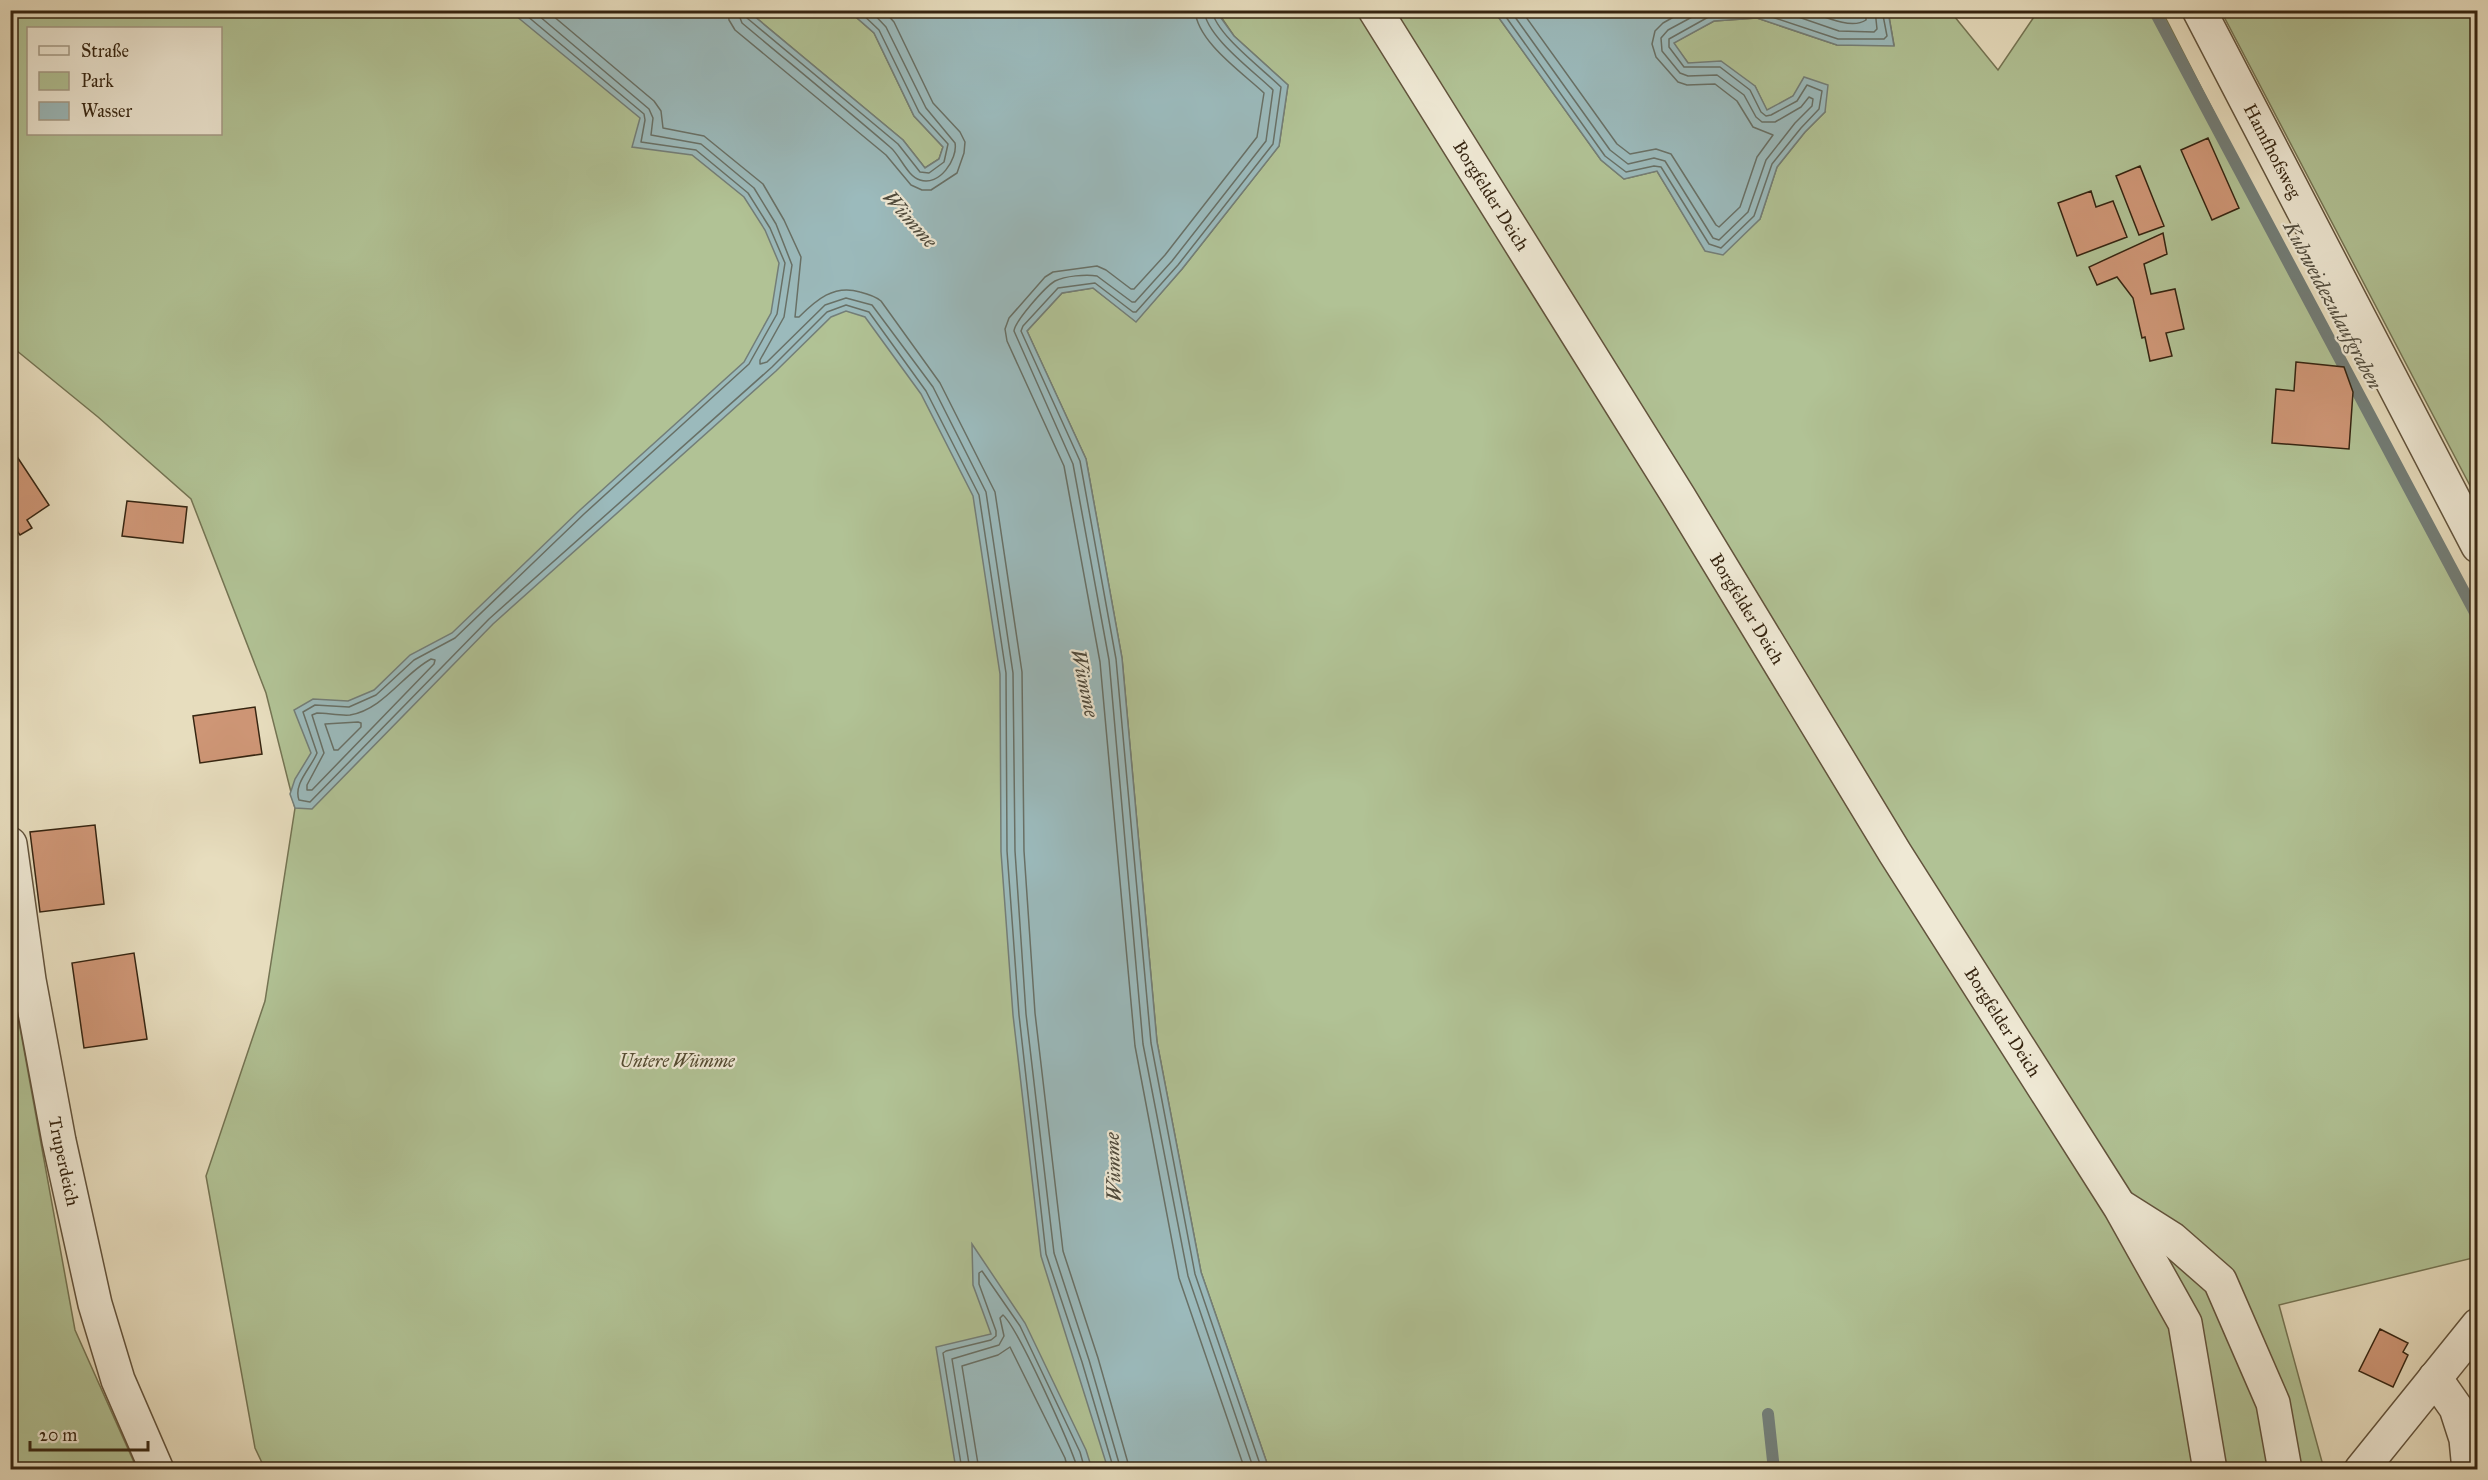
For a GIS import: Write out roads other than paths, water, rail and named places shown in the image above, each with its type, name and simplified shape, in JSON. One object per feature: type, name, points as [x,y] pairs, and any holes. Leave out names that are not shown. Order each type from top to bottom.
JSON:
[{"type":"street","name":"Borgfelder Deich","points":[[1375,10],[1679,497],[1895,853],[2120,1207],[2185,1323],[2210,1470]]},
{"type":"street","name":"Hamfhofsweg","points":[[2199,10],[2478,546]]},
{"type":"street","name":"Truperdeich","points":[[10,844],[29,980],[59,1141],[95,1304],[118,1380],[157,1470]]},
{"type":"street","name":"Borgfelder Deich","points":[[2120,1207],[2172,1239],[2220,1281],[2273,1403],[2284,1470]]},
{"type":"street","points":[[2361,1470],[2478,1325]]},
{"type":"street","points":[[2435,1378],[2456,1408],[2466,1439],[2469,1470]]},
{"type":"water","name":"Wümme","points":[[510,11],[748,11],[903,140],[925,168],[939,159],[943,147],[914,116],[874,33],[849,11],[1216,11],[1234,36],[1288,85],[1279,146],[1182,269],[1136,322],[1093,288],[1062,293],[1027,331],[1086,459],[1122,658],[1157,1042],[1201,1272],[1269,1469],[1108,1469],[1041,1256],[1013,1015],[1001,852],[1000,674],[973,496],[921,394],[865,317],[846,311],[831,317],[776,371],[493,624],[312,809],[295,808],[290,794],[295,779],[311,753],[294,710],[313,699],[348,701],[374,690],[410,655],[452,633],[580,510],[744,362],[771,313],[779,263],[765,230],[744,197],[692,155],[632,147],[640,118]]},
{"type":"water","points":[[1494,11],[1888,11],[1894,46],[1837,45],[1757,18],[1714,21],[1674,43],[1688,63],[1721,61],[1755,86],[1767,110],[1793,96],[1804,77],[1828,85],[1825,112],[1805,132],[1777,167],[1760,219],[1723,255],[1705,251],[1657,171],[1624,179],[1601,160]]},
{"type":"water","points":[[972,1244],[1025,1323],[1086,1450],[1092,1469],[956,1469],[936,1347],[991,1334],[973,1285]]},
{"type":"waterway","name":"Kuhweidezulaufgraben","points":[[2154,10],[2478,618]]},
{"type":"waterway","points":[[1768,1414],[1774,1470]]},
{"type":"park label","name":"Untere Wümme","points":[[677,1061]]}]
